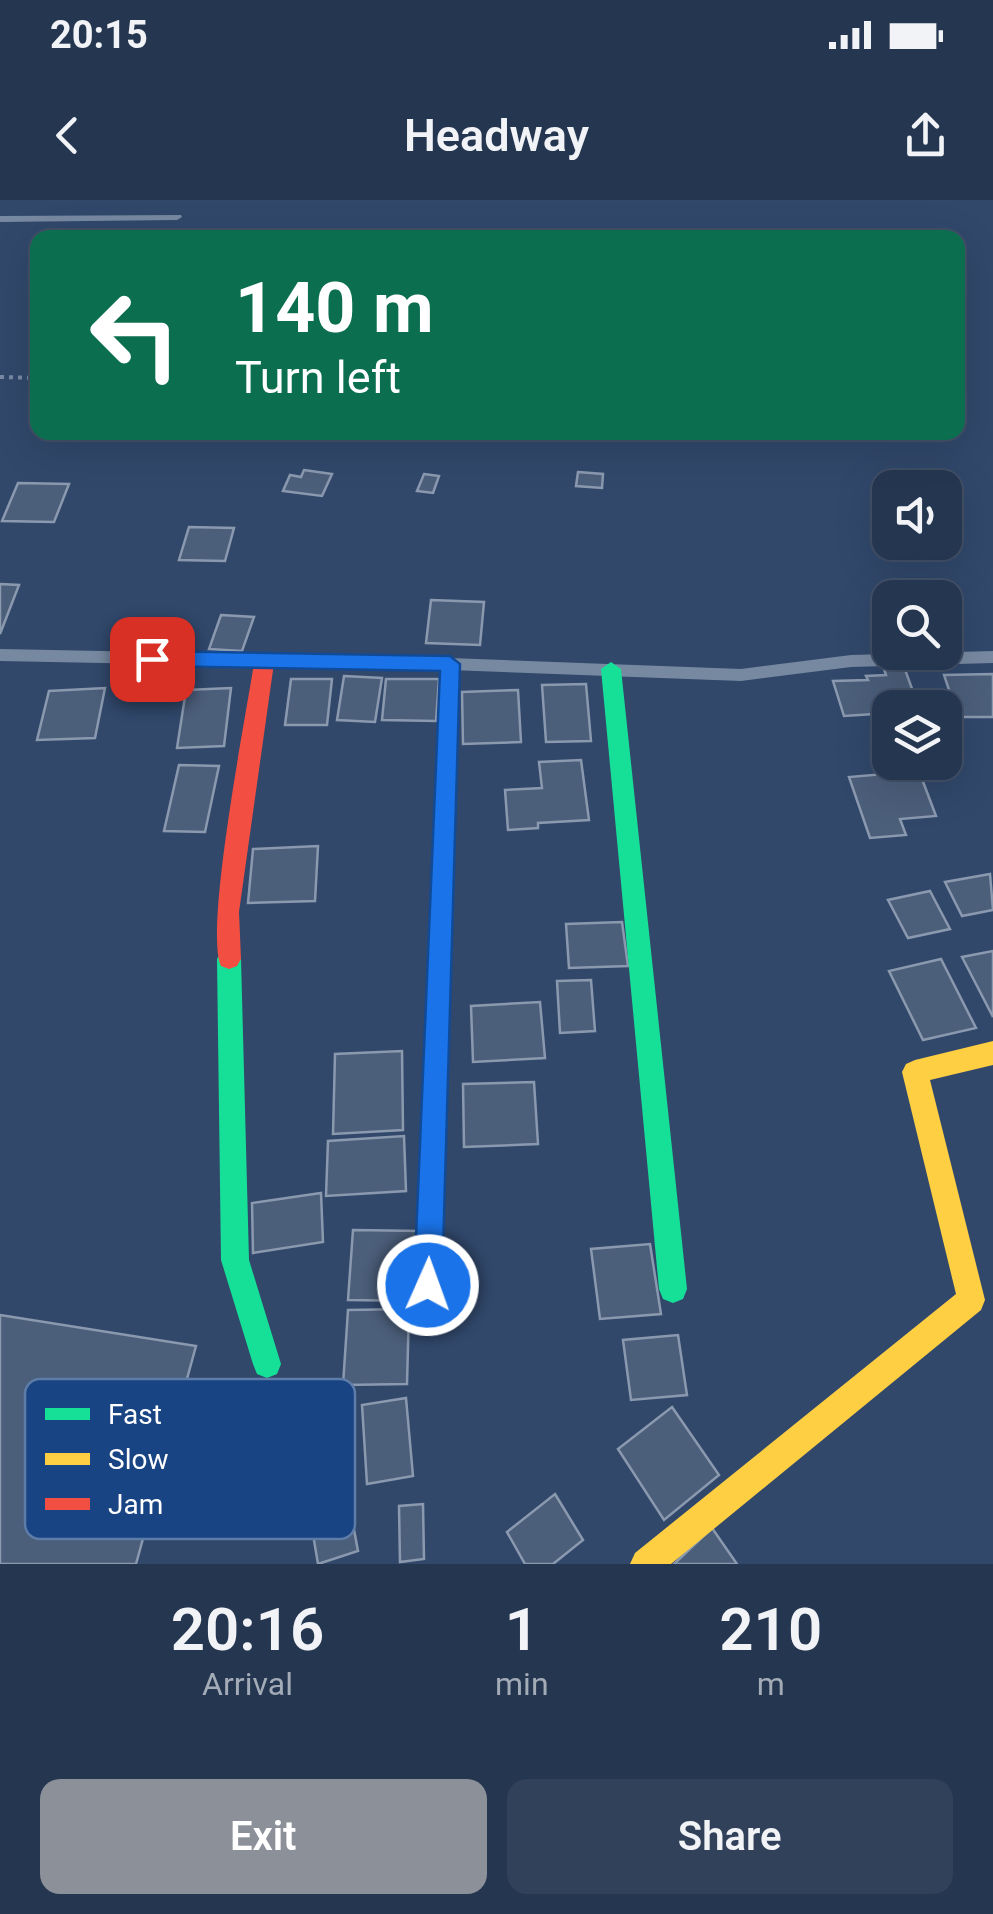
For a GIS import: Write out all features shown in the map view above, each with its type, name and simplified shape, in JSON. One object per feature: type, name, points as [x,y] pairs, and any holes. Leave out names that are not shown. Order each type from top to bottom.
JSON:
[{"type":"street","points":[[264,662],[228,912],[235,1260],[267,1364]]},
{"type":"street","points":[[428,1285],[450,664]]},
{"type":"street","points":[[611,669],[673,1288]]},
{"type":"street","points":[[646,1564],[971,1300],[915,1072],[993,1052]]},
{"type":"lane","points":[[0,219],[177,217]]},
{"type":"lane","points":[[0,655],[450,664],[741,676],[851,661],[993,657]]},
{"type":"path","points":[[0,377],[30,378]]},
{"type":"building","points":[[304,470],[332,474],[322,496],[283,491],[290,475],[301,477]]},
{"type":"building","points":[[578,472],[603,474],[602,488],[576,486]]},
{"type":"building","points":[[424,474],[439,476],[433,493],[417,491]]},
{"type":"building","points":[[18,483],[69,484],[54,522],[2,521]]},
{"type":"building","points":[[189,527],[234,528],[225,561],[179,560]]},
{"type":"building","points":[[0,584],[19,585],[0,634]]},
{"type":"building","points":[[431,600],[484,602],[480,645],[426,643]]},
{"type":"building","points":[[221,615],[254,617],[242,651],[209,649]]},
{"type":"building","points":[[884,670],[905,670],[912,690],[872,690],[872,714],[844,716],[833,681],[886,675]]},
{"type":"building","points":[[993,674],[993,717],[962,717],[962,690],[949,690],[944,675]]},
{"type":"building","points":[[344,676],[382,678],[375,722],[337,720]]},
{"type":"building","points":[[291,679],[332,679],[327,725],[285,725]]},
{"type":"building","points":[[386,679],[439,679],[436,721],[382,720]]},
{"type":"building","points":[[586,684],[591,741],[546,742],[542,685]]},
{"type":"building","points":[[105,688],[95,738],[37,740],[49,691]]},
{"type":"building","points":[[231,688],[224,746],[177,748],[186,690]]},
{"type":"building","points":[[518,690],[521,742],[463,744],[462,692]]},
{"type":"building","points":[[581,760],[589,820],[538,823],[538,828],[508,830],[505,790],[542,788],[539,762]]},
{"type":"building","points":[[179,765],[219,766],[205,832],[164,831]]},
{"type":"building","points":[[849,777],[922,780],[936,816],[900,819],[906,835],[870,838]]},
{"type":"building","points":[[318,846],[315,901],[248,903],[253,849]]},
{"type":"building","points":[[990,874],[993,910],[962,916],[945,882]]},
{"type":"building","points":[[930,891],[950,929],[908,938],[888,900]]},
{"type":"building","points":[[622,922],[628,966],[569,968],[566,924]]},
{"type":"building","points":[[993,951],[993,1017],[962,957]]},
{"type":"building","points":[[941,959],[976,1028],[923,1040],[889,971]]},
{"type":"building","points":[[591,980],[595,1031],[560,1033],[557,981]]},
{"type":"building","points":[[540,1002],[545,1058],[473,1062],[471,1006]]},
{"type":"building","points":[[402,1051],[403,1130],[333,1134],[335,1054]]},
{"type":"building","points":[[534,1082],[538,1144],[464,1147],[463,1084]]},
{"type":"building","points":[[404,1136],[406,1191],[326,1196],[328,1141]]},
{"type":"building","points":[[321,1193],[323,1242],[253,1253],[252,1203]]},
{"type":"building","points":[[353,1230],[421,1231],[417,1301],[348,1300]]},
{"type":"building","points":[[650,1244],[661,1314],[600,1319],[591,1249]]},
{"type":"building","points":[[409,1309],[407,1384],[355,1385],[355,1379],[343,1379],[348,1310]]},
{"type":"building","points":[[0,1315],[196,1346],[187,1379],[25,1379],[25,1539],[143,1539],[136,1564],[0,1564]]},
{"type":"building","points":[[678,1335],[687,1395],[631,1400],[623,1340]]},
{"type":"building","points":[[406,1398],[413,1476],[367,1484],[362,1405]]},
{"type":"building","points":[[672,1407],[719,1475],[664,1520],[618,1449]]},
{"type":"building","points":[[555,1494],[583,1540],[553,1564],[525,1564],[507,1532]]},
{"type":"building","points":[[423,1504],[424,1559],[400,1562],[399,1506]]},
{"type":"building","points":[[712,1528],[737,1564],[674,1564]]},
{"type":"building","points":[[355,1535],[358,1551],[318,1564],[314,1539],[355,1539]]},
{"type":"traffic: fast","points":[[428,1285],[450,664]]},
{"type":"traffic: fast","points":[[611,669],[673,1289]]},
{"type":"traffic: fast","points":[[229,959],[235,1260],[267,1364]]},
{"type":"traffic: slow","points":[[646,1564],[971,1300],[915,1072],[993,1053]]},
{"type":"traffic: jam","points":[[229,959],[228,912],[264,663]]},
{"type":"route","points":[[152,659],[450,664],[428,1285]]}]
